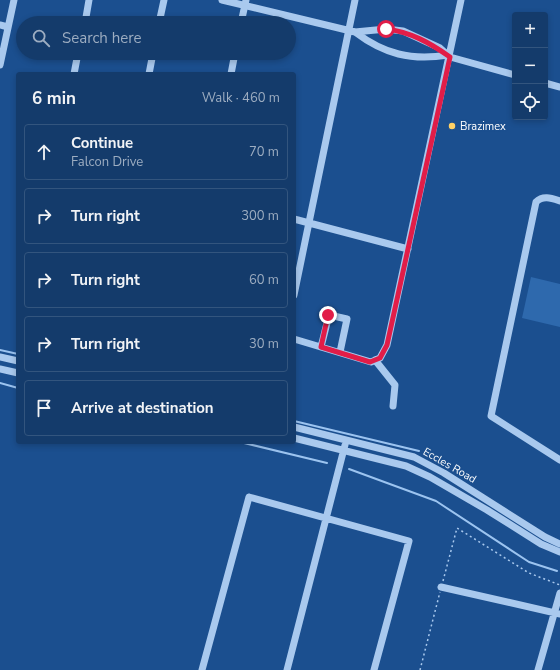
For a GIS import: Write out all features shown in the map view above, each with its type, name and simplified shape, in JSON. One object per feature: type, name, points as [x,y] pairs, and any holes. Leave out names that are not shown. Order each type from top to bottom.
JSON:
[{"type":"street","points":[[0,65],[14,0]]},
{"type":"street","points":[[86,16],[89,0]]},
{"type":"street","points":[[161,16],[164,0]]},
{"type":"street","points":[[222,0],[246,3],[295,16]]},
{"type":"street","points":[[296,285],[352,31],[355,0]]},
{"type":"street","points":[[296,340],[370,362],[380,358],[387,345],[461,0]]},
{"type":"street","points":[[243,16],[246,3]]},
{"type":"street","points":[[296,16],[352,31],[380,49],[396,55],[438,57],[449,56],[512,74]]},
{"type":"street","points":[[0,25],[8,27]]},
{"type":"street","points":[[352,31],[386,29],[402,31],[440,48],[449,56]]},
{"type":"street","points":[[74,72],[77,60]]},
{"type":"street","points":[[149,72],[152,60]]},
{"type":"street","points":[[230,72],[233,60]]},
{"type":"street","points":[[548,84],[560,88]]},
{"type":"street","points":[[560,200],[548,197],[540,198],[536,202],[491,416],[560,460]]},
{"type":"street","points":[[296,220],[408,248]]},
{"type":"street","points":[[321,347],[328,315],[347,319],[340,352]]},
{"type":"street","points":[[0,357],[16,361]]},
{"type":"street","points":[[375,360],[395,385],[393,406]]},
{"type":"street","points":[[0,369],[16,373]]},
{"type":"street","name":"Eccles Road","points":[[296,428],[347,439],[414,457],[429,464],[545,537],[560,544]]},
{"type":"street","name":"Eccles Road","points":[[296,438],[344,449],[406,466],[430,477],[488,510],[541,544],[560,552]]},
{"type":"street","points":[[287,670],[328,519],[347,439]]},
{"type":"street","points":[[202,670],[249,497],[409,541],[374,670]]},
{"type":"street","points":[[441,587],[557,613]]},
{"type":"street","points":[[538,670],[557,613],[560,593]]},
{"type":"path","points":[[420,670],[457,528],[529,573],[560,585]]},
{"type":"shaded area","points":[[531,277],[560,284],[560,327],[522,318]]},
{"type":"waterway","points":[[0,350],[16,354]]},
{"type":"waterway","points":[[0,383],[16,387]]},
{"type":"waterway","points":[[296,421],[419,451]]},
{"type":"waterway","points":[[248,444],[327,463]]},
{"type":"waterway","points":[[349,469],[436,501],[529,562],[557,571]]},
{"type":"place","name":"Brazimex","points":[[452,126]]},
{"type":"route","points":[[328,315],[321,347],[370,362],[380,358],[387,345],[450,57],[440,48],[420,38],[402,31],[386,29]]}]
